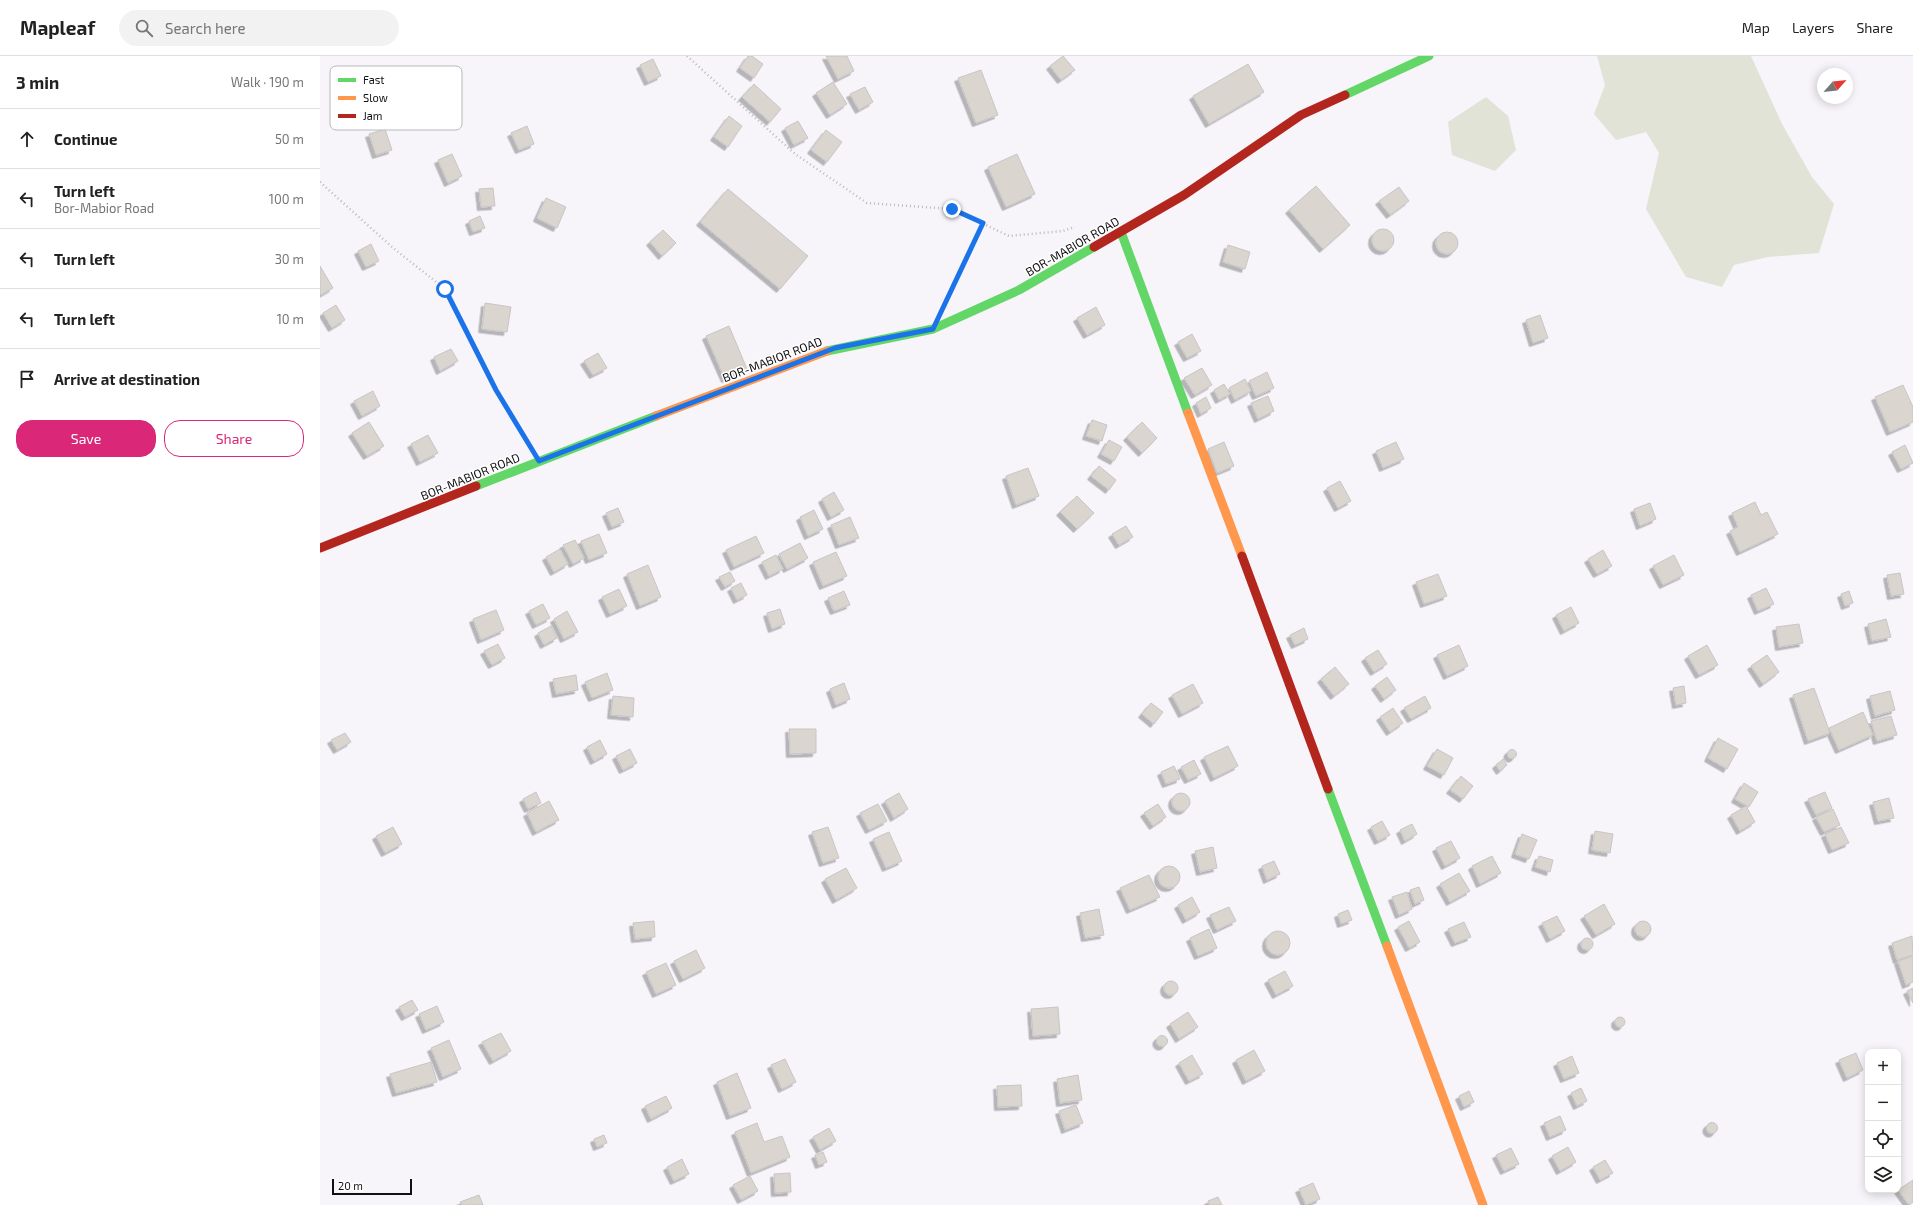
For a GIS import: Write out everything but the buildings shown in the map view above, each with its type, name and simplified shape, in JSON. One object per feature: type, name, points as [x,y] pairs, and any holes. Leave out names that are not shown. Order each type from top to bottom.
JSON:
[{"type":"street","name":"BOR-MABIOR ROAD","points":[[320,548],[539,461],[835,348],[933,329],[1019,290],[1121,232],[1184,195],[1302,115],[1429,56]]},
{"type":"street","points":[[1121,232],[1483,1205]]},
{"type":"path","points":[[687,56],[795,154],[867,203],[952,209],[1009,236],[1063,231],[1078,226]]},
{"type":"path","points":[[320,182],[393,248],[445,289],[496,390],[539,461]]},
{"type":"path","points":[[950,294],[983,223]]},
{"type":"shaded area","points":[[1597,56],[1751,56],[1782,124],[1812,177],[1834,204],[1819,253],[1768,257],[1734,265],[1722,287],[1686,277],[1646,209],[1659,153],[1646,132],[1616,140],[1594,114],[1605,85]]},
{"type":"shaded area","points":[[1486,97],[1508,116],[1516,150],[1495,171],[1452,155],[1448,122]]},
{"type":"traffic: fast","points":[[1345,95],[1429,56]]},
{"type":"traffic: fast","points":[[1121,232],[1188,413]]},
{"type":"traffic: fast","points":[[827,351],[933,329],[1019,290],[1094,247]]},
{"type":"traffic: fast","points":[[476,486],[656,416]]},
{"type":"traffic: fast","points":[[1328,789],[1387,946]]},
{"type":"traffic: slow","points":[[656,416],[827,351]]},
{"type":"traffic: slow","points":[[1188,413],[1242,556]]},
{"type":"traffic: slow","points":[[1387,946],[1483,1205]]},
{"type":"traffic: jam","points":[[1094,247],[1184,195],[1301,115],[1345,95]]},
{"type":"traffic: jam","points":[[320,548],[476,486]]},
{"type":"traffic: jam","points":[[1242,556],[1328,789]]},
{"type":"route","points":[[445,289],[496,390],[539,461],[835,348],[933,329],[983,223],[952,209]]}]
